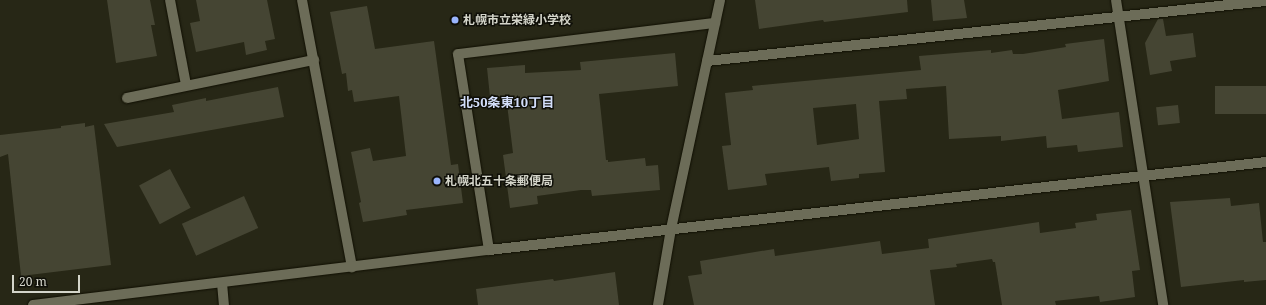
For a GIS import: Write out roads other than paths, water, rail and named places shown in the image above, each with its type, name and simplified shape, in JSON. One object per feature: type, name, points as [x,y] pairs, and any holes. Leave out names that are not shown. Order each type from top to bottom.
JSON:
[{"type":"street","points":[[170,0],[186,86]]},
{"type":"street","points":[[302,0],[352,267]]},
{"type":"street","points":[[658,305],[671,229],[720,0]]},
{"type":"street","points":[[1116,0],[1145,175],[1164,305]]},
{"type":"street","points":[[707,61],[1119,18],[1266,1]]},
{"type":"street","points":[[489,250],[458,54],[715,23]]},
{"type":"street","points":[[127,98],[314,60]]},
{"type":"street","points":[[33,305],[489,250],[1266,162]]},
{"type":"street","points":[[222,282],[224,305]]},
{"type":"place","name":"札幌市立栄緑小学校","points":[[455,20]]},
{"type":"place","name":"札幌北五十条郵便局","points":[[437,181]]},
{"type":"district","name":"北50条東10丁目","points":[[507,102]]}]
